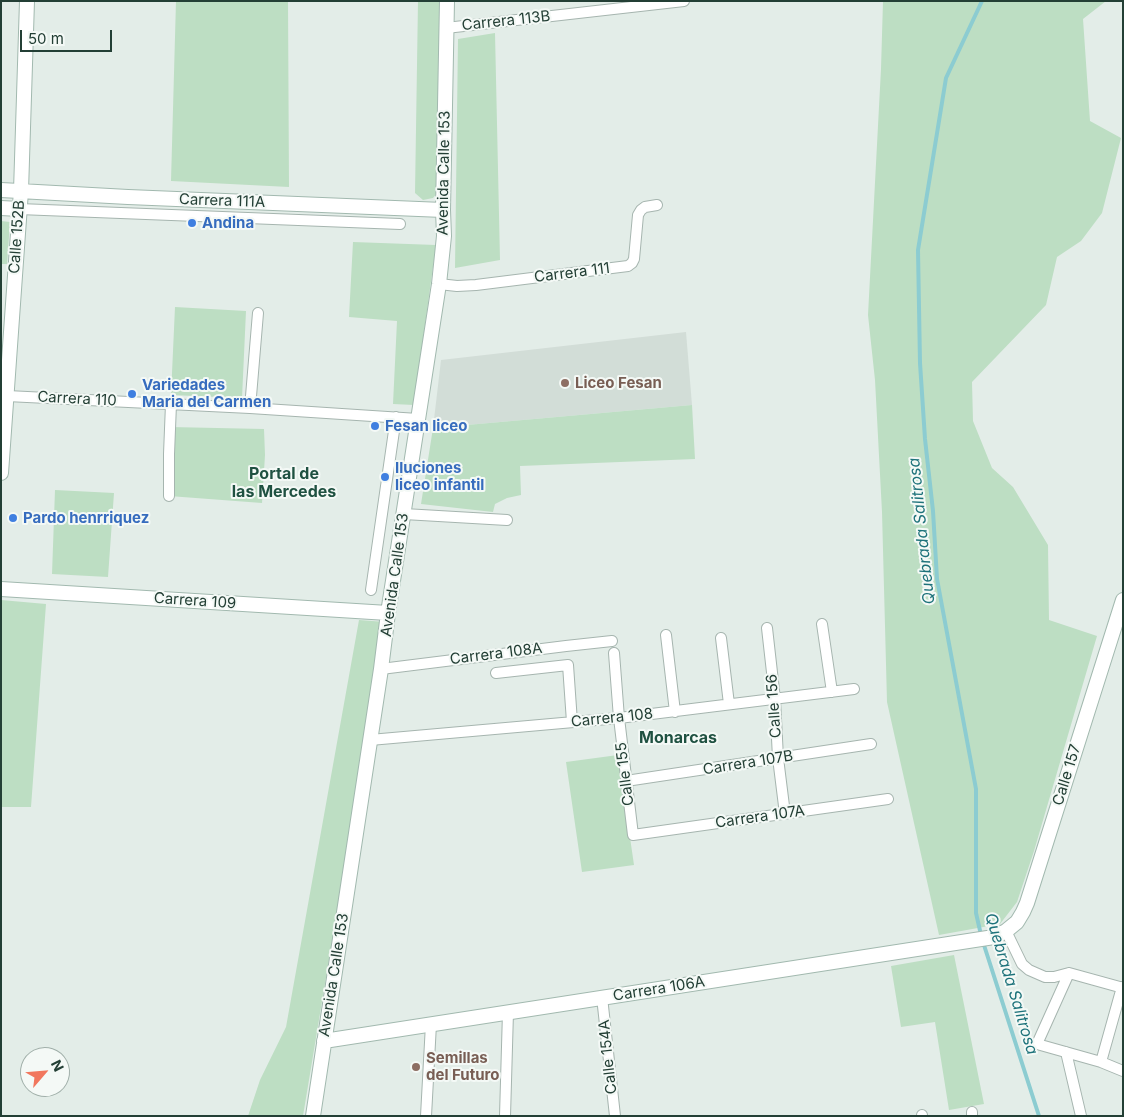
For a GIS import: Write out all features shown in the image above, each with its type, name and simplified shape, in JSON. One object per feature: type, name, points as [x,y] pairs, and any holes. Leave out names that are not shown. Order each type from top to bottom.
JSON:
[{"type":"street","name":"Calle 152B","points":[[1,473],[21,192],[27,1]]},
{"type":"street","name":"Avenida Calle 153","points":[[313,1116],[439,284],[444,236],[447,1]]},
{"type":"street","name":"Carrera 113B","points":[[446,28],[684,1]]},
{"type":"street","name":"Carrera 111A","points":[[1,190],[443,210]]},
{"type":"street","name":"Carrera 111","points":[[439,284],[457,286],[476,285],[628,266],[634,259],[638,215],[645,207],[658,205]]},
{"type":"street","name":"Carrera 111A","points":[[1,208],[400,224]]},
{"type":"street","points":[[250,408],[258,313]]},
{"type":"street","name":"Carrera 110","points":[[6,396],[250,408],[418,419]]},
{"type":"street","points":[[169,496],[171,404]]},
{"type":"street","name":"Avenida Calle 153","points":[[371,590],[396,417]]},
{"type":"street","points":[[404,514],[507,520]]},
{"type":"street","name":"Carrera 109","points":[[1,588],[388,612]]},
{"type":"street","name":"Calle 157","points":[[1000,934],[1017,922],[1027,903],[1123,600]]},
{"type":"street","points":[[822,624],[832,692]]},
{"type":"street","name":"Calle 156","points":[[767,628],[775,699],[778,758],[784,814]]},
{"type":"street","points":[[666,635],[675,712]]},
{"type":"street","points":[[721,638],[729,704]]},
{"type":"street","name":"Carrera 108A","points":[[381,668],[612,642]]},
{"type":"street","name":"Calle 155","points":[[614,653],[619,718],[633,835]]},
{"type":"street","points":[[496,673],[568,665],[572,722]]},
{"type":"street","name":"Carrera 108","points":[[370,740],[619,718],[854,689]]},
{"type":"street","name":"Carrera 107B","points":[[626,781],[871,744]]},
{"type":"street","name":"Carrera 107A","points":[[633,835],[888,799]]},
{"type":"street","points":[[1000,934],[1022,964],[1029,970],[1045,977],[1069,973],[1122,987],[1101,1062]]},
{"type":"street","name":"Carrera 106A","points":[[324,1040],[602,998],[1000,934]]},
{"type":"street","points":[[1069,973],[1037,1044],[1101,1062],[1123,1071]]},
{"type":"street","name":"Calle 154A","points":[[602,998],[615,1116]]},
{"type":"street","points":[[505,1116],[508,1012]]},
{"type":"street","points":[[426,1116],[431,1024]]},
{"type":"street","points":[[1066,1052],[1081,1116]]},
{"type":"shaded area","name":"Liceo Fesan","points":[[686,332],[692,405],[433,428],[441,360]]},
{"type":"green space","points":[[176,1],[288,1],[289,187],[171,181]]},
{"type":"green space","points":[[418,1],[440,1],[437,193],[433,198],[423,200],[415,193]]},
{"type":"green space","points":[[883,1],[1106,1],[1083,19],[1090,121],[1121,138],[1102,213],[1081,241],[1057,257],[1046,305],[972,382],[973,421],[992,468],[1013,487],[1048,545],[1049,620],[1097,636],[1034,851],[1017,902],[1000,924],[939,935],[887,702],[882,512],[875,380],[868,315]]},
{"type":"green space","points":[[495,33],[500,260],[455,268],[458,39]]},
{"type":"green space","points":[[1,221],[10,222],[7,264],[1,264]]},
{"type":"green space","points":[[353,242],[436,245],[414,405],[393,404],[397,321],[349,317]]},
{"type":"green space","points":[[175,307],[246,311],[242,398],[171,395]]},
{"type":"green space","points":[[692,405],[695,459],[520,466],[521,495],[507,498],[495,504],[493,512],[421,504],[433,428]]},
{"type":"green space","points":[[170,427],[264,429],[265,455],[262,503],[169,496]]},
{"type":"green space","points":[[55,490],[114,493],[108,577],[52,574]]},
{"type":"green space","points":[[1,600],[46,604],[31,807],[1,807]]},
{"type":"green space","points":[[359,620],[385,622],[303,1116],[248,1116],[260,1080],[286,1027]]},
{"type":"green space","points":[[618,755],[634,865],[582,872],[566,762]]},
{"type":"green space","points":[[954,955],[984,1104],[949,1110],[935,1022],[901,1027],[891,966]]},
{"type":"waterway","name":"Quebrada Salitrosa","points":[[981,935],[976,913],[976,789],[937,579],[920,363],[918,250],[946,78],[982,1]]},
{"type":"waterway","name":"Quebrada Salitrosa","points":[[983,942],[1039,1116]]},
{"type":"place","name":"Andina","points":[[192,223]]},
{"type":"place","name":"Liceo Fesan","points":[[565,383]]},
{"type":"place","name":"Variedades Maria del Carmen","points":[[132,394]]},
{"type":"place","name":"Fesan liceo","points":[[375,426]]},
{"type":"place","name":"Iluciones liceo infantil","points":[[385,477]]},
{"type":"place","name":"Pardo henrriquez","points":[[13,518]]},
{"type":"place","name":"Semillas del Futuro","points":[[416,1067]]},
{"type":"district","name":"Portal de las Mercedes","points":[[284,483]]},
{"type":"district","name":"Monarcas","points":[[678,738]]}]
